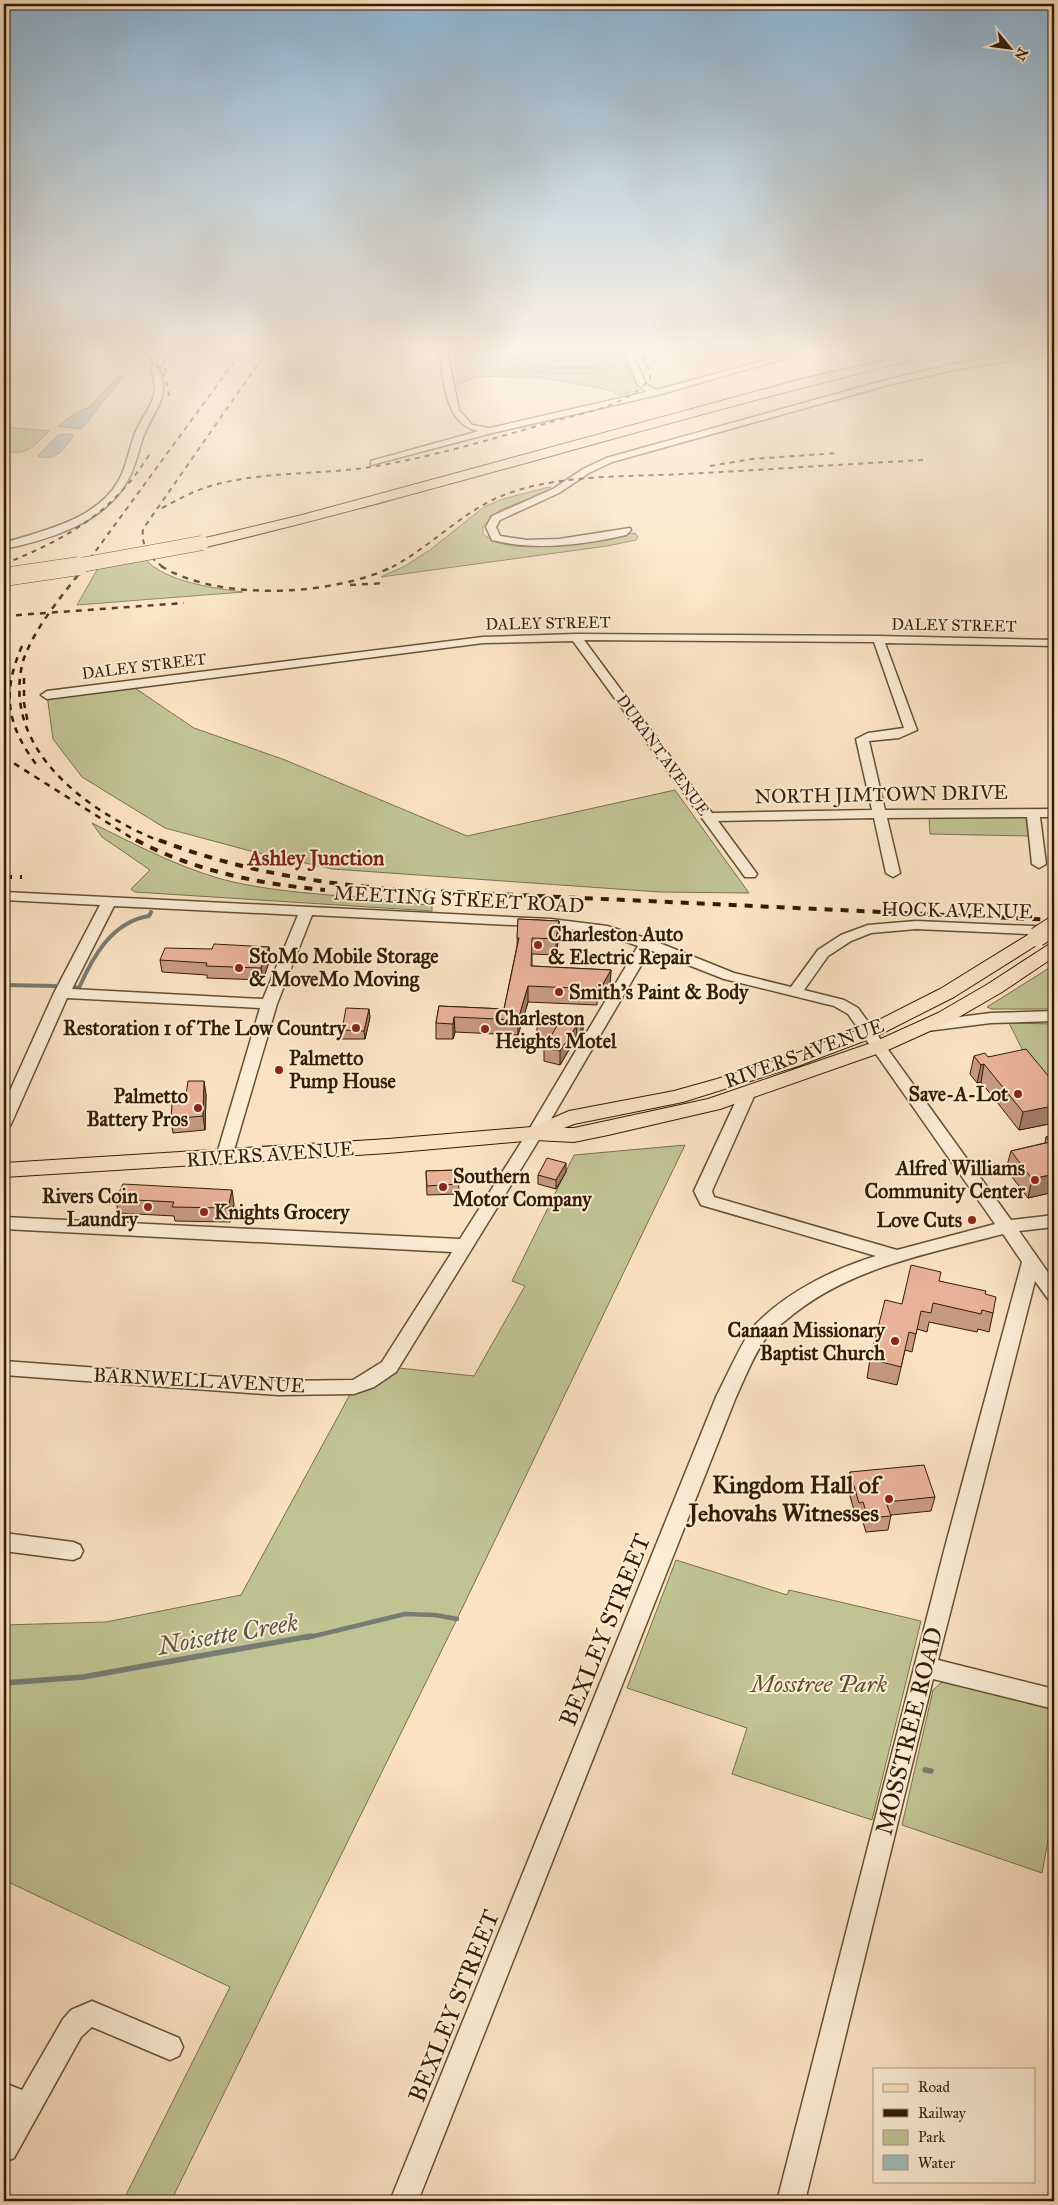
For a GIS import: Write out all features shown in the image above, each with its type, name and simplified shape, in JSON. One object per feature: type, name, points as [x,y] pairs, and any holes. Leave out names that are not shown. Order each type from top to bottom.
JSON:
[{"type":"highway","points":[[4,570],[201,540],[514,454]]},
{"type":"highway","points":[[4,577],[109,561],[305,519],[544,454]]},
{"type":"main road","name":"RIVERS AVENUE","points":[[4,1170],[440,1142],[535,1133],[574,1135],[713,1104],[748,1092],[876,1039],[1054,926]]},
{"type":"main road","name":"RIVERS AVENUE","points":[[535,1133],[569,1118],[676,1097],[791,1062],[927,1026],[995,988],[1054,948]]},
{"type":"street","points":[[4,546],[80,520],[114,494],[122,483],[133,454]]},
{"type":"street","points":[[374,462],[404,454]]},
{"type":"street","points":[[559,541],[562,538],[580,535],[617,529],[626,530],[622,533],[565,542],[514,543],[496,538],[490,527],[496,518],[556,490],[586,471],[609,460],[631,454]]},
{"type":"street","name":"DALEY STREET","points":[[47,695],[483,640],[576,637],[878,639],[1054,645]]},
{"type":"street","name":"DURANT AVENUE","points":[[576,637],[750,874]]},
{"type":"street","points":[[878,639],[911,730],[904,734],[868,736],[862,739],[881,814],[893,873]]},
{"type":"street","points":[[1033,813],[1039,864]]},
{"type":"street","name":"NORTH JIMTOWN DRIVE","points":[[709,818],[881,814],[1054,814]]},
{"type":"street","name":"MEETING STREET ROAD","points":[[4,896],[551,923],[602,929],[647,943],[728,976],[795,991],[846,1006],[853,1011],[876,1039]]},
{"type":"street","points":[[4,1122],[62,993],[109,901]]},
{"type":"street","points":[[224,1157],[269,1004],[307,911]]},
{"type":"street","name":"HOCK AVENUE","points":[[795,991],[823,953],[846,938],[868,929],[916,925],[1054,931]]},
{"type":"street","points":[[4,1223],[465,1246],[535,1133],[647,943]]},
{"type":"street","points":[[62,993],[269,1004]]},
{"type":"street","points":[[927,1026],[991,1018],[1054,1016]]},
{"type":"street","points":[[876,1039],[1054,1294]]},
{"type":"street","points":[[748,1092],[703,1191],[705,1198],[710,1203],[897,1256]]},
{"type":"street","name":"BEXLEY STREET","points":[[404,2201],[726,1398],[760,1332],[794,1303],[862,1267],[1006,1227],[1054,1221]]},
{"type":"street","name":"BARNWELL AVENUE","points":[[4,1368],[278,1388],[354,1387],[367,1382],[389,1367],[465,1246]]},
{"type":"street","name":"MOSSTREE ROAD","points":[[791,2201],[925,1667],[1031,1262]]},
{"type":"street","points":[[4,1542],[73,1552]]},
{"type":"street","points":[[925,1667],[1054,1699]]},
{"type":"street","points":[[4,2148],[15,2102],[80,2019],[92,2014],[170,2047]]},
{"type":"green space","points":[[551,488],[550,490],[498,511],[483,526],[483,534],[497,542],[514,546],[534,547],[578,543],[635,533],[638,537],[636,540],[607,546],[381,577],[405,566],[430,550],[484,507],[503,499]]},
{"type":"green space","points":[[145,559],[165,573],[191,583],[243,592],[77,605],[98,568]]},
{"type":"green space","points":[[129,684],[194,728],[285,760],[467,836],[675,790],[749,893],[660,892],[333,869],[258,853],[165,828],[82,777],[53,739],[47,695]]},
{"type":"green space","points":[[1025,815],[1029,836],[930,834],[929,817]]},
{"type":"green space","points":[[92,823],[171,861],[221,879],[273,889],[406,902],[432,906],[432,911],[135,892],[131,889],[150,870],[102,837]]},
{"type":"green space","points":[[1054,965],[1054,1009],[992,1009],[987,1007]]},
{"type":"green space","points":[[1009,1023],[1054,1024],[1054,1089],[1025,1055]]},
{"type":"green space","points":[[685,1145],[457,1619],[171,2201],[123,2201],[230,1987],[4,1880],[4,1625],[106,1622],[241,1595],[354,1387],[389,1367],[474,1376],[525,1286],[512,1281],[574,1155]]},
{"type":"green space","name":"Mosstree Park","points":[[676,1560],[787,1595],[789,1590],[921,1621],[872,1820],[732,1774],[747,1728],[627,1688]]},
{"type":"green space","points":[[953,1679],[1054,1705],[1054,1807],[1042,1873],[902,1825],[933,1690],[942,1682]]},
{"type":"water","points":[[40,454],[58,454],[50,457],[38,456]]},
{"type":"building","points":[[518,919],[559,921],[556,939],[532,938],[531,966],[611,970],[603,984],[597,983],[597,989],[528,986],[518,1020],[454,1017],[453,1024],[436,1023],[439,1006],[504,1009],[519,938],[517,938]]},
{"type":"building","points":[[214,944],[269,947],[261,968],[206,966],[207,963],[160,960],[165,948],[212,949]]},
{"type":"building","points":[[346,1008],[369,1009],[364,1031],[342,1030]]},
{"type":"building","points":[[540,1014],[584,1016],[581,1025],[577,1025],[560,1051],[544,1048],[558,1024],[537,1024]]},
{"type":"building","points":[[1026,1049],[1054,1083],[1054,1098],[1048,1100],[1053,1106],[1023,1112],[984,1064],[981,1065],[974,1056],[985,1053],[988,1057]]},
{"type":"building","points":[[188,1081],[204,1081],[203,1116],[171,1119],[172,1103],[185,1101]]},
{"type":"building","points":[[1054,1135],[1054,1174],[1032,1179],[1011,1151],[1050,1142],[1046,1137]]},
{"type":"building","points":[[547,1158],[566,1163],[556,1180],[538,1175]]},
{"type":"building","points":[[458,1170],[459,1184],[427,1186],[426,1171]]},
{"type":"building","points":[[123,1184],[232,1190],[228,1208],[172,1207],[174,1202],[116,1199]]},
{"type":"building","points":[[911,1265],[941,1272],[939,1281],[986,1291],[985,1294],[996,1297],[993,1313],[982,1310],[981,1314],[933,1303],[931,1313],[921,1311],[916,1334],[909,1332],[901,1367],[870,1359],[885,1300],[902,1304]]},
{"type":"building","points":[[924,1465],[935,1497],[886,1502],[891,1516],[868,1518],[863,1502],[859,1503],[850,1472]]},
{"type":"waterway","points":[[74,987],[79,988],[91,964],[105,942],[114,933],[124,925],[149,916],[151,912]]},
{"type":"waterway","points":[[4,985],[55,986]]},
{"type":"waterway","name":"Noisette Creek","points":[[306,1638],[405,1614],[435,1615],[457,1619]]},
{"type":"waterway","name":"Noisette Creek","points":[[4,1683],[83,1677],[311,1636]]},
{"type":"waterway","name":"Noisette Creek","points":[[925,1770],[931,1771]]},
{"type":"railway","points":[[84,567],[167,454]]},
{"type":"railway","points":[[163,567],[147,551],[143,541],[143,529],[195,454]]},
{"type":"railway","points":[[162,508],[200,489],[253,477],[371,467],[434,454]]},
{"type":"railway","points":[[710,466],[752,459],[824,454]]},
{"type":"railway","points":[[4,564],[48,545],[86,522],[120,493],[149,455]]},
{"type":"railway","points":[[393,566],[485,504],[499,497],[542,484],[590,478],[925,460]]},
{"type":"railway","points":[[50,613],[85,566]]},
{"type":"railway","points":[[163,567],[185,578],[213,585],[244,590],[277,591],[309,589],[340,584],[369,576],[393,566]]},
{"type":"railway","points":[[350,585],[386,583]]},
{"type":"railway","points":[[50,613],[184,603]]},
{"type":"railway","points":[[4,616],[50,613]]},
{"type":"railway","points":[[50,613],[35,635],[23,661],[19,693],[25,723],[38,750],[57,775],[81,796],[107,815],[162,842]]},
{"type":"railway","points":[[22,646],[11,680],[11,710],[20,738],[39,768]]},
{"type":"railway","points":[[24,678],[24,703],[28,723]]},
{"type":"railway","points":[[4,757],[138,842]]},
{"type":"railway","points":[[136,840],[158,851],[204,868],[252,880],[325,890]]},
{"type":"railway","points":[[159,840],[215,859],[272,873],[389,889],[1054,920]]},
{"type":"railway","points":[[4,877],[22,877]]},
{"type":"place","name":"Charleston Auto & Electric Repair","points":[[538,945]]},
{"type":"place","name":"StoMo Mobile Storage & MoveMo Moving","points":[[239,968]]},
{"type":"place","name":"Smith's Paint & Body","points":[[559,992]]},
{"type":"place","name":"Restoration 1 of The Low Country","points":[[356,1028]]},
{"type":"place","name":"Charleston Heights Motel","points":[[485,1029]]},
{"type":"place","name":"Palmetto Pump House","points":[[279,1070]]},
{"type":"place","name":"Save-A-Lot","points":[[1018,1094]]},
{"type":"place","name":"Palmetto Battery Pros","points":[[198,1108]]},
{"type":"place","name":"Alfred Williams Community Center","points":[[1035,1180]]},
{"type":"place","name":"Southern Motor Company","points":[[443,1187]]},
{"type":"place","name":"Rivers Coin Laundry","points":[[148,1207]]},
{"type":"place","name":"Knights Grocery","points":[[204,1212]]},
{"type":"place","name":"Love Cuts","points":[[972,1220]]},
{"type":"place","name":"Canaan Missionary Baptist Church","points":[[895,1341]]},
{"type":"place","name":"Kingdom Hall of Jehovahs Witnesses","points":[[889,1499]]},
{"type":"district","name":"Ashley Junction","points":[[316,858]]}]
